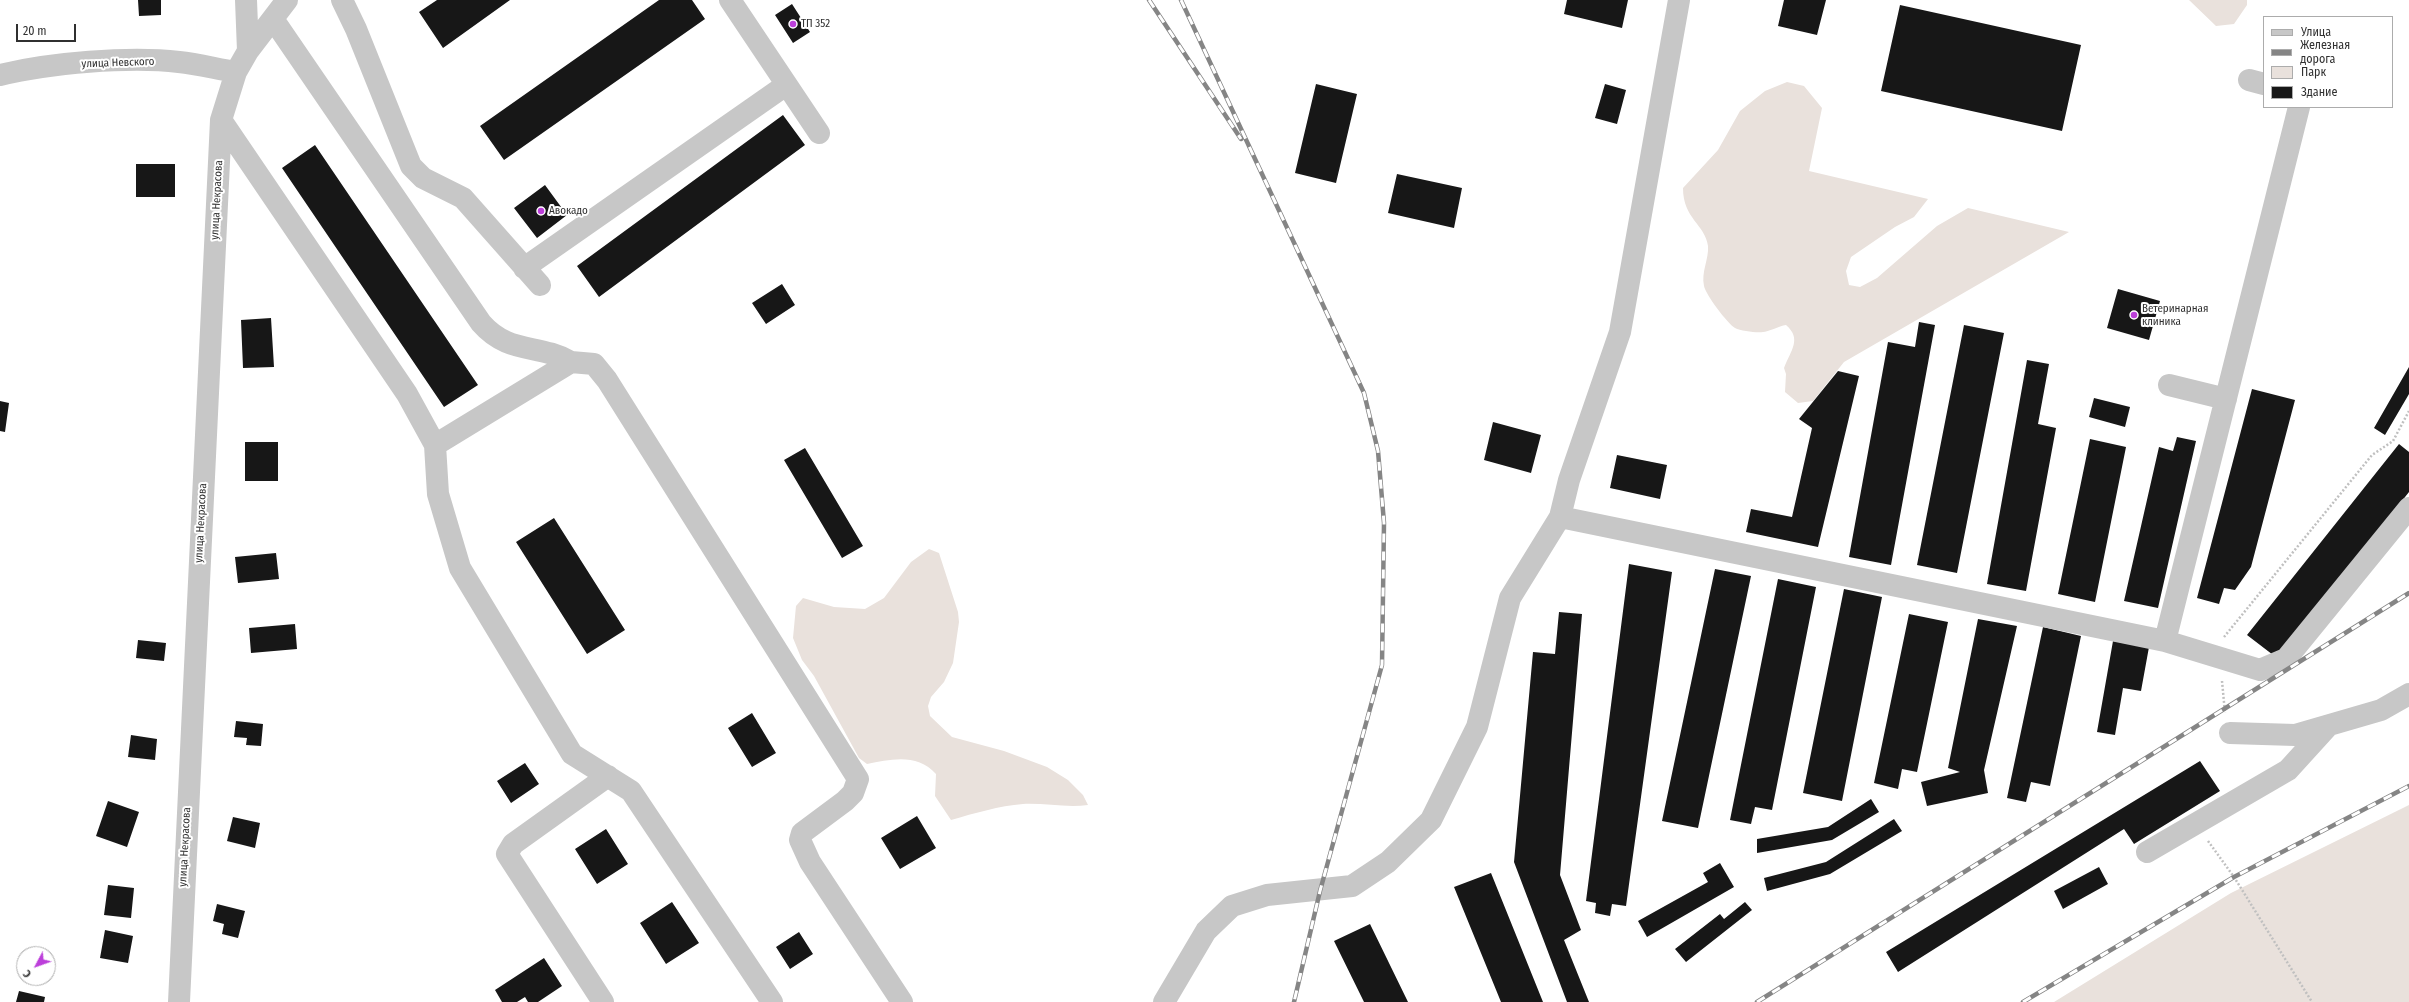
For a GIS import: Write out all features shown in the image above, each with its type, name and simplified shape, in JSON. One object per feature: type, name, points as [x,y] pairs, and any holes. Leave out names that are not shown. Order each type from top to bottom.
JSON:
[{"type":"street","points":[[246,0],[248,50]]},
{"type":"street","name":"улица Некрасова","points":[[179,1002],[221,120],[236,72],[248,50],[287,0]]},
{"type":"street","points":[[342,0],[356,30],[410,166],[423,178],[463,198],[540,285]]},
{"type":"street","points":[[730,0],[741,14],[786,85],[819,133]]},
{"type":"street","points":[[1164,1002],[1206,931],[1232,906],[1267,895],[1352,886],[1388,862],[1431,820],[1477,727],[1510,598],[1560,517],[1569,480],[1620,332],[1678,0]]},
{"type":"street","points":[[273,19],[481,323],[492,335],[509,344],[559,355],[570,362],[594,364],[606,380],[858,779],[853,793],[806,829],[802,833],[800,840],[810,862],[902,1002]]},
{"type":"street","name":"улица Невского","points":[[0,75],[25,69],[129,61],[178,62],[236,72]]},
{"type":"street","points":[[524,268],[786,85]]},
{"type":"street","points":[[2166,641],[2299,108]]},
{"type":"street","points":[[221,120],[407,394],[435,445],[438,494],[460,568],[572,754],[631,791],[772,1002]]},
{"type":"street","points":[[435,445],[570,362]]},
{"type":"street","points":[[2169,385],[2226,399]]},
{"type":"street","points":[[1560,517],[2166,641],[2219,656],[2260,670],[2286,659],[2409,508]]},
{"type":"street","points":[[2230,733],[2295,736],[2381,710],[2409,694]]},
{"type":"street","points":[[2147,852],[2288,770],[2328,726]]},
{"type":"street","points":[[603,1002],[507,854],[513,844],[608,776]]},
{"type":"path","points":[[2230,733],[2225,718],[2226,701],[2219,656],[2221,641],[2372,455],[2392,441],[2409,411]]},
{"type":"path","points":[[2195,824],[2234,877],[2312,1002]]},
{"type":"green space","points":[[2189,0],[2247,0],[2247,5],[2234,24],[2216,26]]},
{"type":"green space","points":[[1787,82],[1804,86],[1822,108],[1809,171],[1928,199],[1914,217],[1895,227],[1851,257],[1846,271],[1849,285],[1860,287],[1877,278],[1937,226],[1968,208],[2069,232],[1844,362],[1813,401],[1798,403],[1785,392],[1786,374],[1784,368],[1794,345],[1791,330],[1786,325],[1768,331],[1745,331],[1735,328],[1722,315],[1704,286],[1703,281],[1708,246],[1703,232],[1686,207],[1683,188],[1718,150],[1740,111],[1765,91]]},
{"type":"green space","points":[[929,549],[939,553],[958,612],[959,622],[953,663],[944,682],[931,697],[928,706],[930,716],[952,737],[1004,751],[1047,767],[1068,780],[1083,795],[1088,805],[1072,806],[1023,804],[987,810],[951,820],[935,796],[936,774],[929,767],[913,760],[904,759],[885,760],[867,764],[859,758],[814,676],[802,660],[793,638],[796,606],[803,598],[834,607],[865,609],[884,598],[911,562]]},
{"type":"green space","points":[[2409,805],[2409,1002],[2054,1002],[2231,893]]},
{"type":"building","points":[[138,0],[161,0],[161,15],[139,16]]},
{"type":"building","points":[[437,0],[510,0],[443,48],[419,12]]},
{"type":"building","points":[[659,0],[692,0],[705,19],[504,160],[480,126]]},
{"type":"building","points":[[1567,0],[1628,0],[1622,28],[1564,14]]},
{"type":"building","points":[[1784,0],[1826,0],[1817,35],[1778,26]]},
{"type":"building","name":"ТП 352","points":[[792,4],[810,32],[793,43],[775,15]]},
{"type":"building","points":[[1900,5],[2081,45],[2062,131],[1881,91]]},
{"type":"building","points":[[1316,84],[1357,94],[1336,183],[1295,173]]},
{"type":"building","points":[[1605,84],[1626,90],[1617,124],[1595,118]]},
{"type":"building","points":[[783,115],[805,145],[599,297],[577,266]]},
{"type":"building","points":[[315,145],[478,385],[444,407],[282,168]]},
{"type":"building","points":[[136,164],[175,164],[175,197],[136,197]]},
{"type":"building","points":[[1397,174],[1462,188],[1454,228],[1388,213]]},
{"type":"building","name":"Авокадо","points":[[545,185],[567,215],[537,238],[514,208]]},
{"type":"building","points":[[782,284],[795,305],[766,324],[752,303]]},
{"type":"building","name":"Ветеринарная клиника","points":[[2118,289],[2160,301],[2149,340],[2107,328]]},
{"type":"building","points":[[271,318],[274,367],[243,368],[241,320]]},
{"type":"building","points":[[1919,322],[1935,325],[1891,565],[1849,557],[1888,342],[1915,347]]},
{"type":"building","points":[[1964,325],[2004,333],[1957,573],[1917,565]]},
{"type":"building","points":[[2027,360],[2049,364],[2038,424],[2056,428],[2026,591],[1987,584]]},
{"type":"building","points":[[2409,367],[2409,394],[2385,435],[2374,428]]},
{"type":"building","points":[[1838,371],[1859,376],[1818,547],[1746,532],[1751,509],[1792,517],[1812,428],[1799,419]]},
{"type":"building","points":[[2252,389],[2295,400],[2251,567],[2235,590],[2224,588],[2219,604],[2197,598]]},
{"type":"building","points":[[2094,398],[2130,407],[2125,427],[2089,417]]},
{"type":"building","points":[[0,401],[9,403],[5,432],[0,431]]},
{"type":"building","points":[[1493,422],[1541,435],[1531,473],[1484,460]]},
{"type":"building","points":[[2177,437],[2196,441],[2158,608],[2124,601],[2159,447],[2173,451]]},
{"type":"building","points":[[2090,439],[2126,447],[2095,602],[2058,594]]},
{"type":"building","points":[[245,442],[278,442],[278,481],[245,481]]},
{"type":"building","points":[[2399,444],[2409,452],[2409,492],[2277,658],[2247,635]]},
{"type":"building","points":[[805,448],[863,546],[842,558],[784,460]]},
{"type":"building","points":[[1617,455],[1667,465],[1660,499],[1610,488]]},
{"type":"building","points":[[554,518],[625,630],[587,654],[516,542]]},
{"type":"building","points":[[276,553],[279,579],[238,583],[235,557]]},
{"type":"building","points":[[1629,564],[1672,572],[1626,906],[1612,904],[1610,916],[1595,913],[1596,903],[1586,901]]},
{"type":"building","points":[[1715,569],[1751,576],[1698,828],[1662,821]]},
{"type":"building","points":[[1778,579],[1816,587],[1772,810],[1755,807],[1751,824],[1730,820]]},
{"type":"building","points":[[1844,589],[1882,597],[1842,801],[1803,793]]},
{"type":"building","points":[[1559,612],[1582,614],[1560,875],[1581,930],[1564,940],[1589,1002],[1567,1002],[1514,862],[1533,652],[1555,654]]},
{"type":"building","points":[[1909,614],[1948,622],[1917,772],[1902,769],[1898,789],[1874,783]]},
{"type":"building","points":[[1978,619],[2017,626],[1984,770],[1988,793],[1927,806],[1921,782],[1960,772],[1948,768]]},
{"type":"building","points":[[295,624],[297,649],[251,653],[249,628]]},
{"type":"building","points":[[2043,627],[2081,636],[2050,786],[2031,782],[2026,802],[2007,798]]},
{"type":"building","points":[[138,640],[166,643],[164,661],[136,658]]},
{"type":"building","points":[[2113,641],[2149,647],[2141,691],[2123,688],[2115,735],[2097,732]]},
{"type":"building","points":[[752,713],[776,753],[752,767],[728,728]]},
{"type":"building","points":[[236,721],[263,724],[261,746],[246,745],[247,738],[234,737]]},
{"type":"building","points":[[131,735],[157,739],[155,760],[128,757]]},
{"type":"building","points":[[2200,761],[2220,791],[2134,844],[2124,829],[1898,972],[1886,952]]},
{"type":"building","points":[[525,763],[539,784],[511,803],[497,781]]},
{"type":"building","points":[[1871,799],[1879,812],[1832,840],[1757,853],[1757,839],[1828,827]]},
{"type":"building","points":[[108,801],[139,812],[127,847],[96,836]]},
{"type":"building","points":[[917,816],[936,848],[900,869],[881,838]]},
{"type":"building","points":[[233,817],[260,823],[255,848],[227,841]]},
{"type":"building","points":[[1894,819],[1902,831],[1830,874],[1767,891],[1764,878],[1826,862]]},
{"type":"building","points":[[606,829],[628,864],[597,884],[575,849]]},
{"type":"building","points":[[1720,863],[1734,887],[1647,937],[1638,921],[1708,882],[1703,873]]},
{"type":"building","points":[[2099,867],[2108,884],[2063,909],[2054,891]]},
{"type":"building","points":[[1491,873],[1543,1002],[1501,1002],[1454,887]]},
{"type":"building","points":[[108,885],[134,888],[131,918],[104,915]]},
{"type":"building","points":[[672,902],[699,943],[666,964],[640,923]]},
{"type":"building","points":[[1745,902],[1752,910],[1686,962],[1675,949],[1720,914],[1724,919]]},
{"type":"building","points":[[217,904],[245,911],[238,938],[222,934],[224,924],[213,921]]},
{"type":"building","points":[[1370,924],[1408,1002],[1364,1002],[1334,941]]},
{"type":"building","points":[[105,930],[133,936],[128,963],[100,958]]},
{"type":"building","points":[[799,932],[813,954],[790,969],[776,947]]},
{"type":"building","points":[[544,958],[562,986],[538,1002],[528,1002],[525,997],[517,1002],[502,1002],[495,990]]},
{"type":"building","points":[[19,991],[45,997],[44,1002],[16,1002]]},
{"type":"railway","points":[[1149,0],[1241,139]]},
{"type":"railway","points":[[1181,0],[1364,393],[1378,451],[1384,523],[1382,665],[1320,891],[1294,1002]]},
{"type":"railway","points":[[1757,1002],[2409,593]]},
{"type":"railway","points":[[2023,1002],[2234,877],[2409,786]]},
{"type":"place","name":"ТП 352","points":[[793,24]]},
{"type":"place","name":"Авокадо","points":[[541,211]]},
{"type":"place","name":"Ветеринарная клиника","points":[[2134,315]]}]
